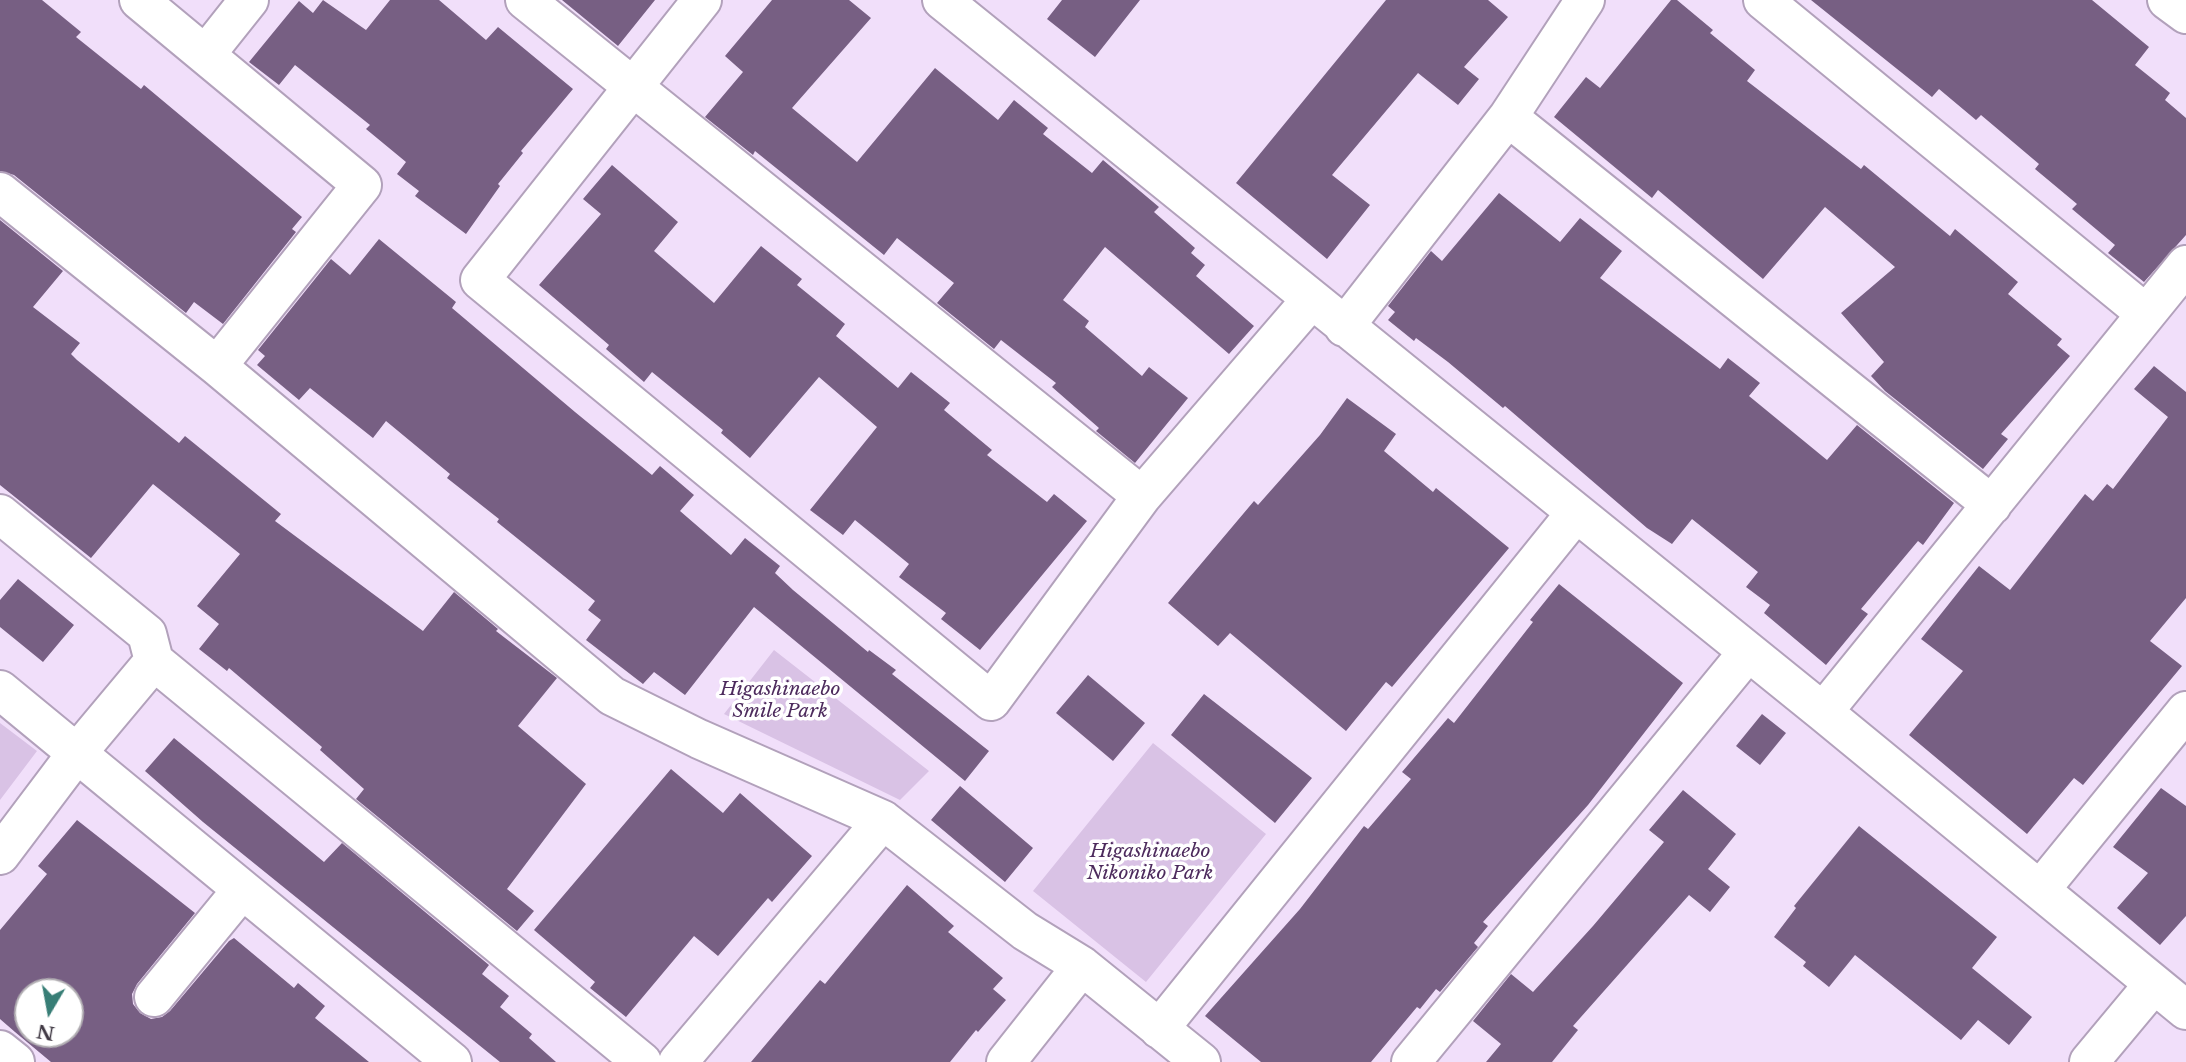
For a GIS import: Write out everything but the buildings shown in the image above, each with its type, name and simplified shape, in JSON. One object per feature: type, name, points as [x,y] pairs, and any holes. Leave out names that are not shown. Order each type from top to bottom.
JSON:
[{"type":"street","points":[[139,0],[362,185],[217,366]]},
{"type":"street","points":[[206,54],[249,0]]},
{"type":"street","points":[[526,0],[1142,496]]},
{"type":"street","points":[[702,0],[480,280],[991,701],[1142,496],[1311,300]]},
{"type":"street","points":[[942,0],[1823,712],[2186,1010]]},
{"type":"street","points":[[1763,0],[2145,313]]},
{"type":"street","points":[[2167,0],[2186,14]]},
{"type":"street","points":[[1344,327],[1508,117],[1570,5]]},
{"type":"street","points":[[1508,117],[1992,505]]},
{"type":"street","points":[[0,192],[217,366],[612,696],[699,739],[883,820],[1025,931],[1082,966],[1199,1061]]},
{"type":"street","points":[[1823,712],[2186,265]]},
{"type":"street","points":[[0,514],[147,634],[154,661],[642,1062]]},
{"type":"street","points":[[1159,1028],[1575,514]]},
{"type":"street","points":[[1411,1062],[1748,652]]},
{"type":"street","points":[[0,855],[77,753],[154,661]]},
{"type":"street","points":[[0,690],[452,1062]]},
{"type":"street","points":[[2040,890],[2186,711]]},
{"type":"street","points":[[678,1062],[883,820]]},
{"type":"street","points":[[154,997],[241,891]]},
{"type":"street","points":[[1006,1062],[1082,966]]},
{"type":"street","points":[[2089,1062],[2154,984]]},
{"type":"street","points":[[0,1050],[15,1062]]},
{"type":"green space","name":"Higashinaebo Smile Park","points":[[774,650],[929,771],[900,800],[724,714]]},
{"type":"green space","points":[[0,723],[37,751],[0,800]]},
{"type":"green space","name":"Higashinaebo Nikoniko Park","points":[[1153,743],[1266,834],[1146,982],[1033,891]]}]
